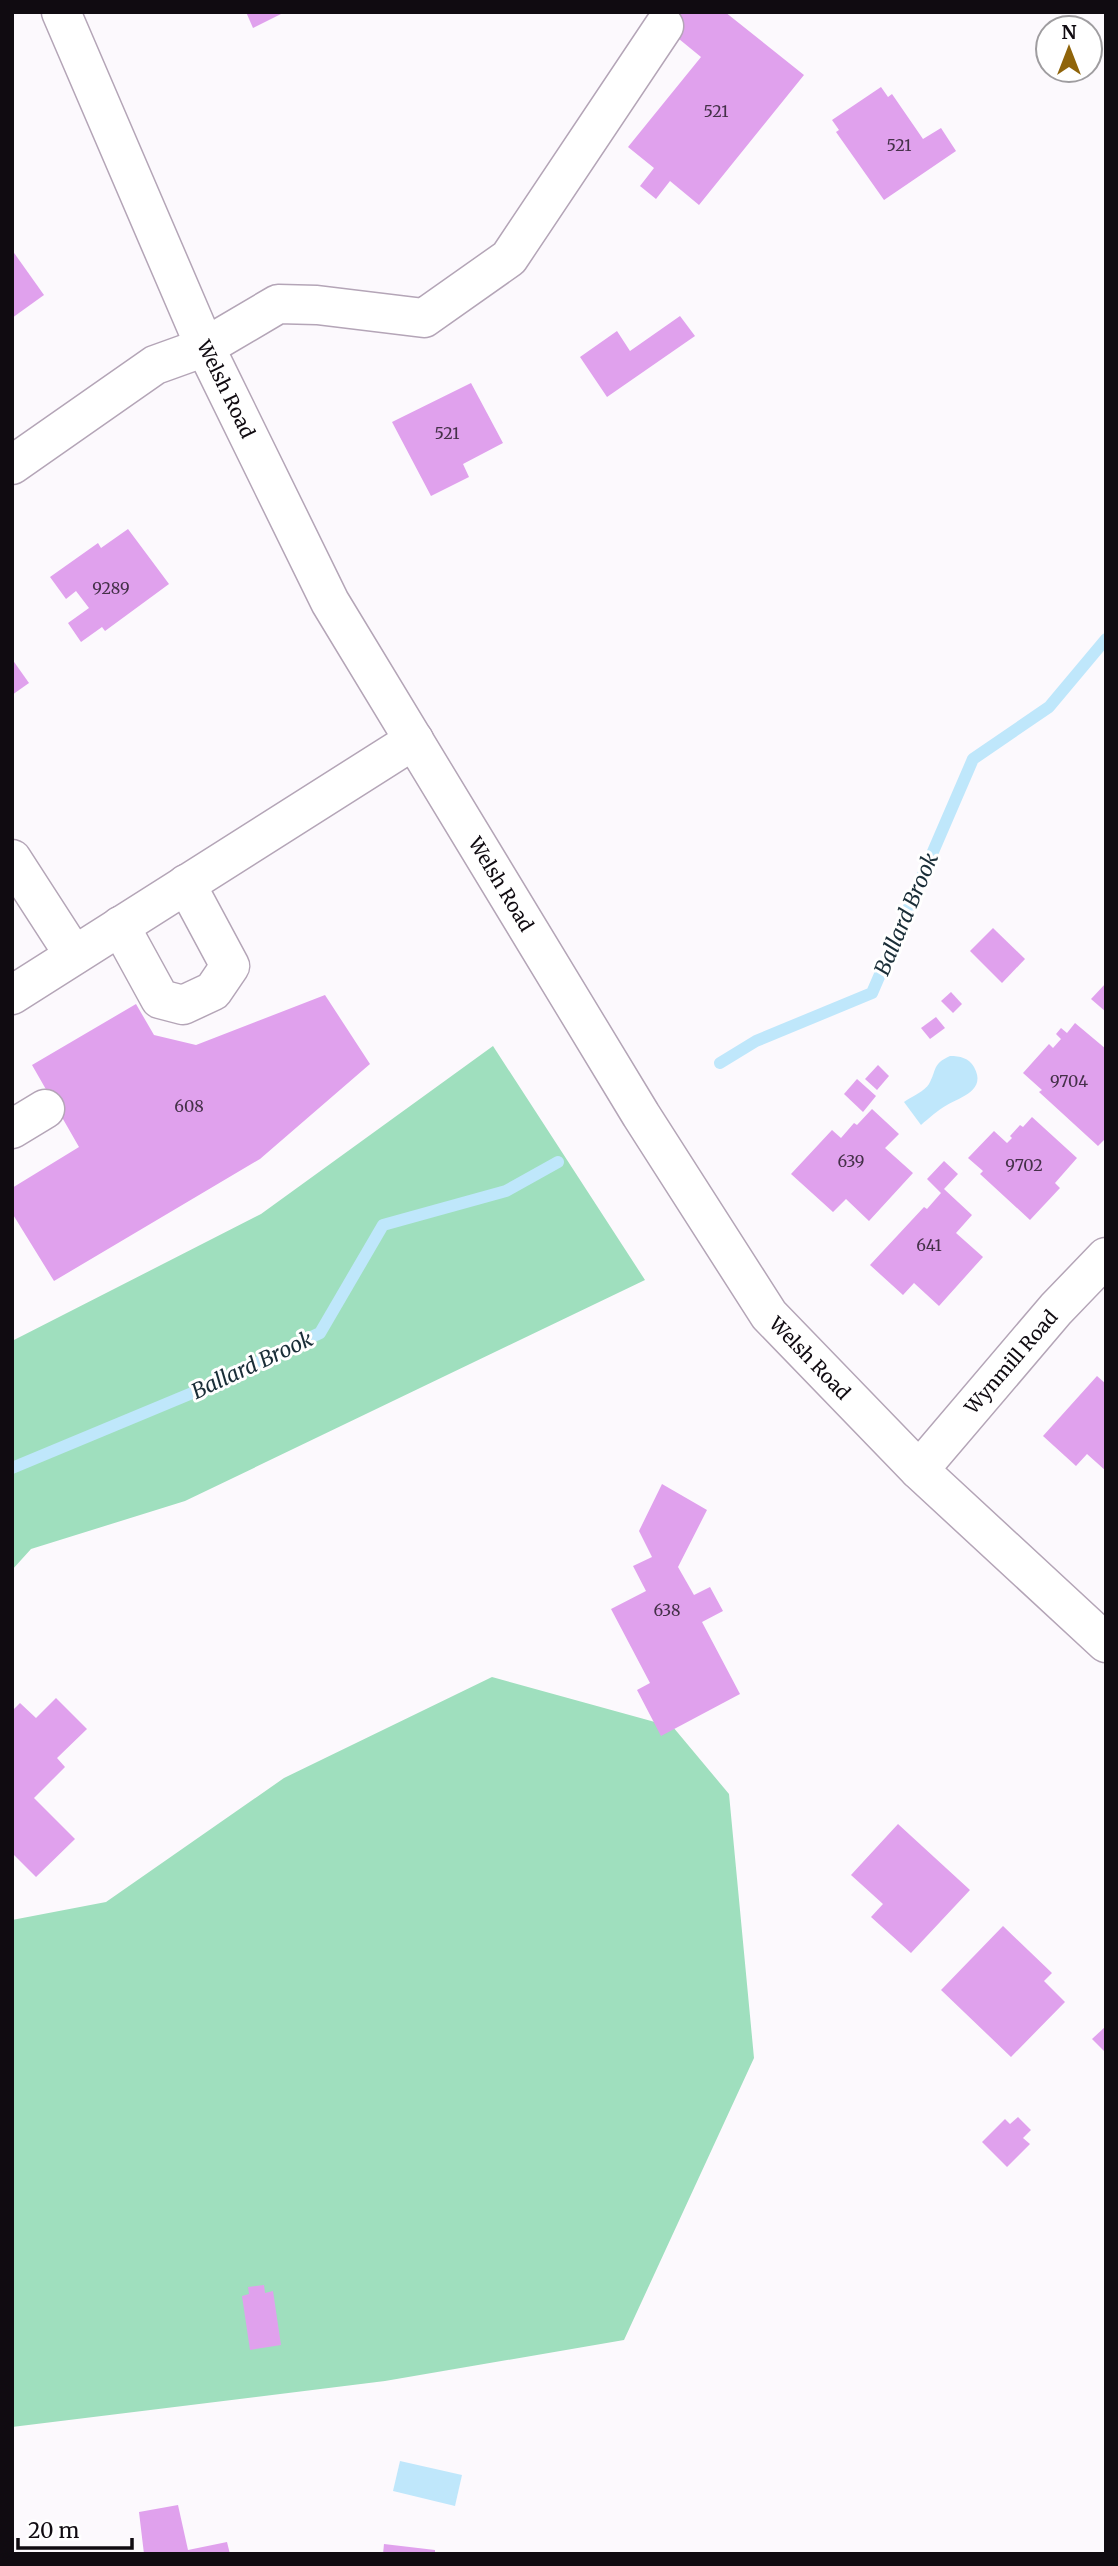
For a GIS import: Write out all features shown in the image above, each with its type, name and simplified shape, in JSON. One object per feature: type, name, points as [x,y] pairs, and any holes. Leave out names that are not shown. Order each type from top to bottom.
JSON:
[{"type":"main road","name":"Welsh Road","points":[[61,12],[205,347],[330,602],[641,1115],[769,1315],[919,1470],[1106,1643]]},
{"type":"main road","points":[[12,465],[155,365],[205,347],[278,304],[317,305],[424,318],[509,258],[664,26]]},
{"type":"main road","points":[[12,995],[414,740]]},
{"type":"main road","points":[[12,859],[74,956]]},
{"type":"main road","points":[[120,926],[160,999],[183,1005],[213,991],[230,966],[186,884]]},
{"type":"main road","points":[[12,1129],[45,1109]]},
{"type":"main road","name":"Wynmill Road","points":[[919,1470],[1056,1309],[1106,1257]]},
{"type":"green space","points":[[493,1046],[645,1280],[185,1501],[31,1549],[12,1570],[12,1341],[261,1214]]},
{"type":"green space","points":[[492,1677],[673,1727],[729,1794],[754,2058],[624,2340],[385,2381],[12,2427],[12,1920],[106,1902],[284,1778]]},
{"type":"water","points":[[950,1056],[970,1061],[977,1075],[975,1087],[965,1096],[940,1109],[921,1125],[904,1102],[927,1087],[938,1065]]},
{"type":"water","points":[[400,2461],[462,2475],[455,2506],[393,2491]]},
{"type":"building","points":[[246,12],[285,12],[253,28]]},
{"type":"building","points":[[646,12],[725,12],[804,75],[699,205],[670,181],[656,199],[640,186],[654,168],[628,147],[701,57]]},
{"type":"building","points":[[881,87],[888,97],[892,94],[923,139],[941,128],[956,151],[884,200],[836,132],[839,130],[832,120]]},
{"type":"building","points":[[12,250],[44,295],[12,318]]},
{"type":"building","points":[[680,316],[695,336],[607,397],[580,357],[617,331],[630,351]]},
{"type":"building","points":[[471,383],[503,443],[463,464],[469,477],[431,496],[392,422]]},
{"type":"building","points":[[128,529],[169,584],[105,631],[102,627],[81,642],[68,623],[89,608],[76,591],[66,599],[50,577],[98,543],[101,548]]},
{"type":"building","points":[[12,659],[29,683],[12,695]]},
{"type":"building","points":[[993,928],[1025,959],[1002,983],[970,951]]},
{"type":"building","points":[[1106,983],[1106,1012],[1091,999]]},
{"type":"building","points":[[951,992],[962,1004],[953,1013],[941,1001]]},
{"type":"building","points":[[325,995],[370,1064],[260,1159],[54,1281],[12,1213],[12,1188],[79,1147],[32,1065],[136,1004],[154,1035],[196,1045]]},
{"type":"building","points":[[936,1017],[945,1028],[930,1039],[921,1028]]},
{"type":"building","points":[[1075,1023],[1106,1049],[1106,1138],[1098,1146],[1039,1092],[1042,1090],[1023,1073],[1049,1044],[1053,1048],[1061,1039],[1056,1034],[1061,1028],[1067,1033]]},
{"type":"building","points":[[878,1065],[889,1076],[877,1090],[865,1079]]},
{"type":"building","points":[[857,1079],[876,1096],[863,1112],[844,1094]]},
{"type":"building","points":[[872,1109],[899,1134],[885,1148],[913,1173],[869,1221],[846,1199],[833,1212],[791,1174],[832,1130],[841,1138]]},
{"type":"building","points":[[1032,1117],[1077,1158],[1055,1183],[1060,1188],[1030,1220],[980,1174],[983,1171],[968,1158],[994,1131],[1007,1143],[1020,1125],[1023,1127]]},
{"type":"building","points":[[944,1161],[958,1174],[944,1189],[972,1215],[956,1233],[983,1257],[939,1306],[914,1283],[903,1295],[870,1265],[924,1207],[927,1209],[941,1193],[927,1179]]},
{"type":"building","points":[[1097,1376],[1106,1384],[1106,1471],[1087,1454],[1076,1466],[1043,1436]]},
{"type":"building","points":[[662,1484],[707,1510],[678,1567],[694,1595],[710,1587],[723,1611],[702,1622],[740,1694],[661,1736],[637,1690],[650,1683],[611,1609],[646,1591],[633,1566],[652,1557],[639,1531]]},
{"type":"building","points":[[56,1698],[87,1729],[57,1758],[65,1767],[34,1798],[75,1839],[36,1877],[12,1853],[12,1711],[20,1703],[36,1718]]},
{"type":"building","points":[[898,1824],[970,1890],[911,1953],[871,1917],[883,1904],[851,1875]]},
{"type":"building","points":[[1003,1926],[1052,1973],[1044,1981],[1065,2002],[1011,2057],[941,1990]]},
{"type":"building","points":[[1106,2026],[1106,2053],[1092,2039]]},
{"type":"building","points":[[1018,2117],[1031,2130],[1023,2138],[1030,2144],[1007,2167],[982,2142],[1005,2119],[1010,2124]]},
{"type":"building","points":[[264,2285],[265,2293],[273,2291],[281,2345],[250,2350],[242,2296],[249,2294],[248,2287]]},
{"type":"building","points":[[178,2505],[188,2550],[227,2542],[230,2554],[144,2554],[139,2512]]},
{"type":"building","points":[[384,2544],[435,2550],[435,2554],[383,2554]]},
{"type":"waterway","name":"Ballard Brook","points":[[720,1063],[756,1041],[872,993],[973,759],[1049,707],[1106,639]]},
{"type":"waterway","name":"Ballard Brook","points":[[12,1468],[209,1386],[320,1333],[383,1225],[506,1191],[558,1162]]}]
